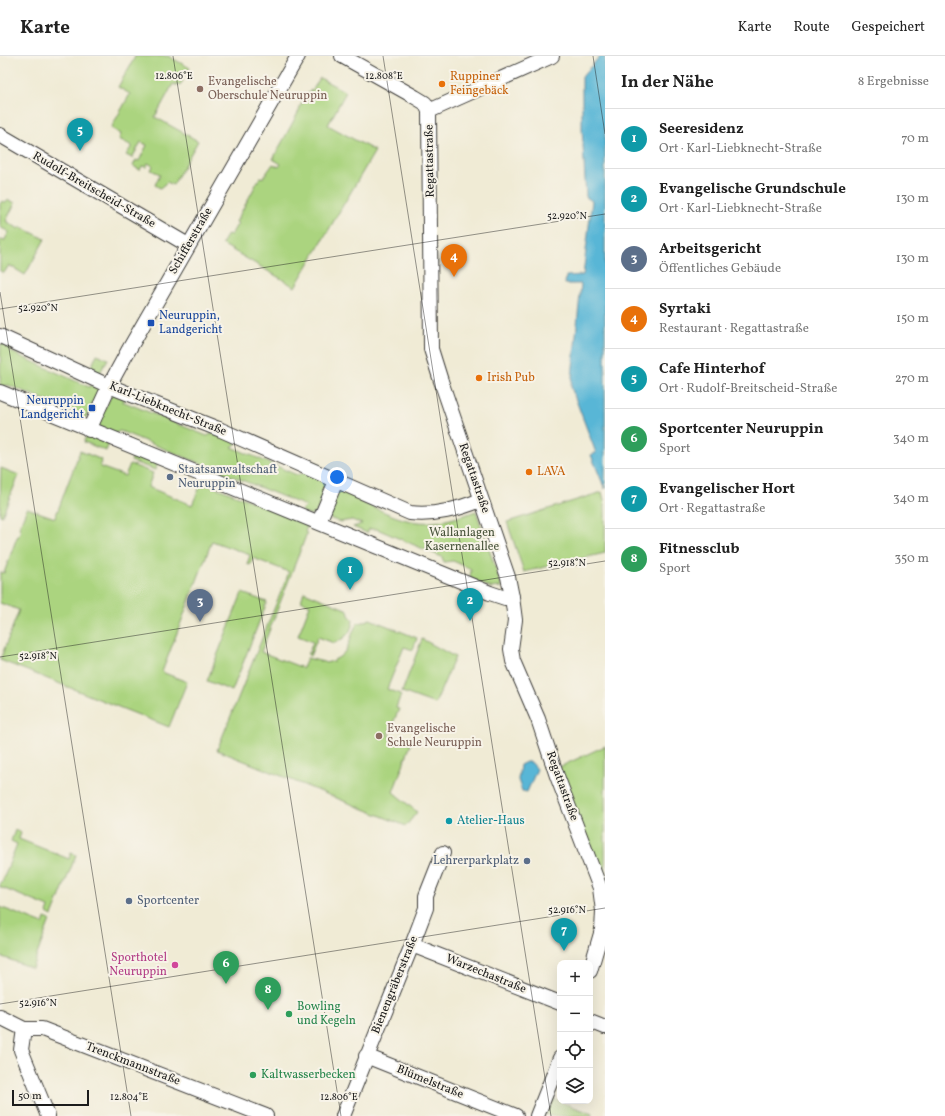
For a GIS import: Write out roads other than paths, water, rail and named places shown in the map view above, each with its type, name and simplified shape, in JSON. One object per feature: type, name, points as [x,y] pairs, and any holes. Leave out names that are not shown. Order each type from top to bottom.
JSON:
[{"type":"street","name":"Schifferstraße","points":[[89,430],[110,386],[188,245],[298,56]]},
{"type":"street","points":[[342,56],[425,103],[429,111],[552,56]]},
{"type":"street","name":"Regattastraße","points":[[429,111],[432,349],[481,500],[508,577],[515,620],[512,650],[513,661],[538,718],[557,776],[600,887],[604,911],[602,930],[593,961]]},
{"type":"street","name":"Rudolf-Breitscheid-Straße","points":[[0,135],[188,245]]},
{"type":"street","name":"Karl-Liebknecht-Straße","points":[[0,336],[110,386],[221,430],[410,513],[425,515],[446,512],[481,500]]},
{"type":"street","points":[[0,392],[89,430],[319,522],[490,593],[505,598],[512,597]]},
{"type":"street","points":[[319,522],[336,481]]},
{"type":"street","name":"Bienengräberstraße","points":[[343,1116],[412,945],[426,908],[426,896],[443,853]]},
{"type":"street","name":"Warzechastraße","points":[[412,945],[557,1002]]},
{"type":"street","name":"Trenckmannstraße","points":[[0,1017],[24,1029],[42,1029],[266,1116]]},
{"type":"street","points":[[593,1022],[605,1027]]},
{"type":"street","points":[[24,1029],[21,1050],[48,1116]]},
{"type":"street","name":"Blümelstraße","points":[[366,1056],[516,1116]]},
{"type":"street","points":[[537,1116],[557,1066]]},
{"type":"water","points":[[600,56],[605,56],[605,489],[591,455],[596,453],[571,387],[581,284],[565,284],[566,276],[583,275],[592,201],[586,197],[582,128],[582,77]]},
{"type":"water","points":[[526,762],[531,762],[537,769],[527,792],[522,791],[518,780],[520,765]]},
{"type":"place","name":"Ruppiner Feingebäck","points":[[442,84]]},
{"type":"place","name":"Evangelische Oberschule Neuruppin","points":[[200,89]]},
{"type":"place","name":"Cafe Hinterhof","points":[[80,151]]},
{"type":"place","name":"Syrtaki","points":[[454,277]]},
{"type":"place","name":"Neuruppin, Landgericht","points":[[151,323]]},
{"type":"place","name":"Irish Pub","points":[[479,378]]},
{"type":"place","name":"Neuruppin Landgericht","points":[[92,408]]},
{"type":"place","name":"LAVA","points":[[529,472]]},
{"type":"place","name":"Staatsanwaltschaft Neuruppin","points":[[170,477]]},
{"type":"place","name":"Seeresidenz","points":[[350,590]]},
{"type":"place","name":"Evangelische Grundschule","points":[[470,621]]},
{"type":"place","name":"Arbeitsgericht","points":[[200,622]]},
{"type":"place","name":"Evangelische Schule Neuruppin","points":[[379,736]]},
{"type":"place","name":"Atelier-Haus","points":[[449,821]]},
{"type":"place","name":"Lehrerparkplatz","points":[[527,861]]},
{"type":"place","name":"Sportcenter","points":[[129,901]]},
{"type":"place","name":"Evangelischer Hort","points":[[564,951]]},
{"type":"place","name":"Sporthotel Neuruppin","points":[[175,965]]},
{"type":"place","name":"Sportcenter Neuruppin","points":[[226,984]]},
{"type":"place","name":"Fitnessclub","points":[[268,1010]]},
{"type":"place","name":"Bowling und Kegeln","points":[[289,1014]]},
{"type":"place","name":"Kaltwasserbecken","points":[[253,1075]]},
{"type":"park label","name":"Wallanlagen Kasernenallee","points":[[462,540]]}]
